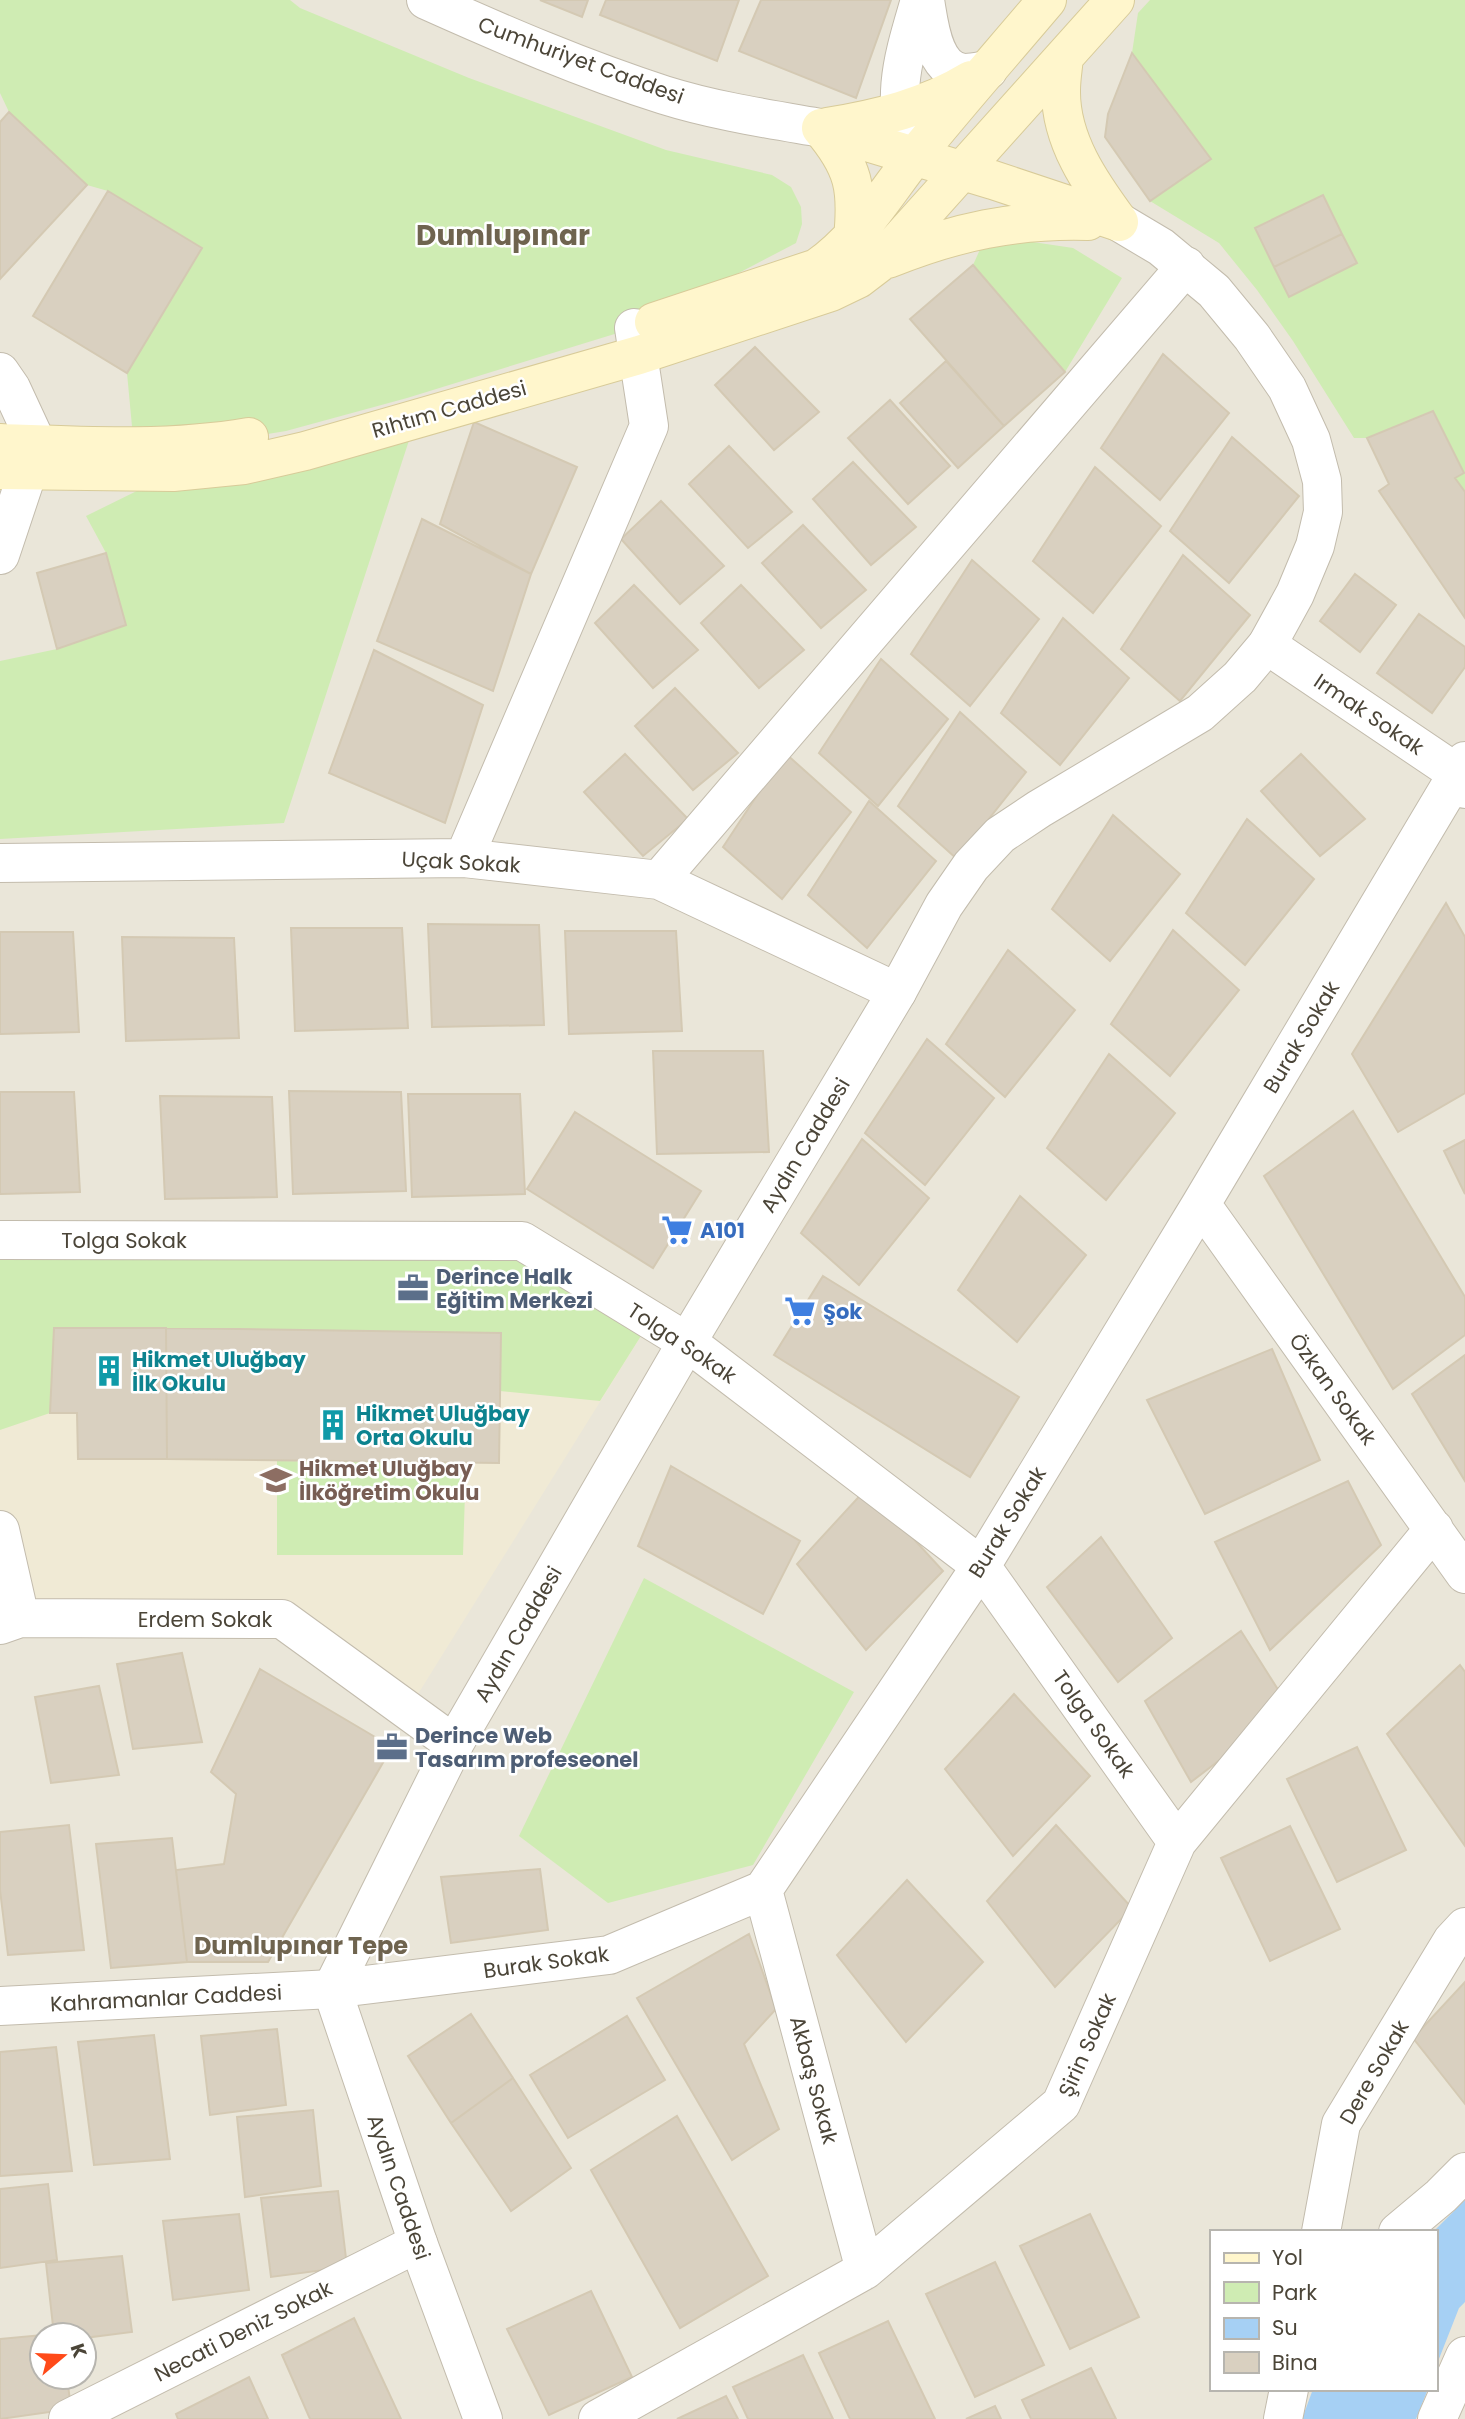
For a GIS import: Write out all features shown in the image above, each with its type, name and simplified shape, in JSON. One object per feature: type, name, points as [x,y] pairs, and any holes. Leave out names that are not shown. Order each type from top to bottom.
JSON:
[{"type":"main road","points":[[866,251],[915,156],[1047,0]]},
{"type":"main road","points":[[866,251],[963,170],[1115,0]]},
{"type":"main road","points":[[1064,57],[1062,108],[1070,136],[1080,164],[1092,186],[1119,222]]},
{"type":"main road","points":[[821,128],[901,110],[954,90],[988,70]]},
{"type":"main road","points":[[821,128],[963,170],[1119,222]]},
{"type":"main road","points":[[821,128],[839,151],[852,181],[866,251]]},
{"type":"main road","points":[[866,251],[933,241],[982,229],[1069,221],[1119,222]]},
{"type":"main road","name":"Rıhtım Caddesi","points":[[16,457],[224,441],[286,431],[831,292],[858,279],[866,251],[836,254],[817,268],[637,341]]},
{"type":"street","name":"Cumhuriyet Caddesi","points":[[426,0],[509,37],[666,95],[758,117],[821,128]]},
{"type":"street","points":[[922,0],[939,57],[951,68],[963,73],[988,70]]},
{"type":"street","points":[[915,156],[905,139],[901,110],[901,67],[922,0]]},
{"type":"street","name":"Aydın Caddesi","points":[[484,2419],[418,2243],[332,1989],[454,1744],[687,1342],[897,992],[944,905],[971,866],[1000,835],[1200,713],[1240,677],[1267,645],[1295,594],[1315,546],[1323,512],[1322,481],[1311,440],[1287,388],[1252,337],[1222,300],[1161,247],[1119,222]]},
{"type":"street","points":[[659,880],[1186,266]]},
{"type":"street","points":[[464,858],[649,426],[637,341]]},
{"type":"street","points":[[0,372],[11,388],[16,457],[0,555]]},
{"type":"street","name":"Irmak Sokak","points":[[1267,645],[1463,775]]},
{"type":"street","name":"Burak Sokak","points":[[332,1989],[609,1955],[763,1890],[981,1566],[1463,775]]},
{"type":"street","name":"Uçak Sokak","points":[[0,863],[464,858],[659,880],[897,992]]},
{"type":"street","name":"Özkan Sokak","points":[[1201,1204],[1465,1574]]},
{"type":"street","name":"Tolga Sokak","points":[[0,1240],[522,1241],[687,1342],[981,1566],[1177,1842]]},
{"type":"street","name":"Şirin Sokak","points":[[598,2419],[865,2270],[1061,2104],[1177,1842],[1434,1529]]},
{"type":"street","points":[[0,1530],[10,1621]]},
{"type":"street","name":"Erdem Sokak","points":[[10,1621],[282,1619],[454,1744]]},
{"type":"street","name":"Akbaş Sokak","points":[[763,1890],[865,2270]]},
{"type":"street","name":"Dere Sokak","points":[[1321,2230],[1341,2124],[1452,1941],[1465,1927]]},
{"type":"street","name":"Kahramanlar Caddesi","points":[[0,2006],[332,1989]]},
{"type":"street","points":[[1400,2230],[1465,2172]]},
{"type":"street","name":"Necati Deniz Sokak","points":[[68,2419],[418,2243]]},
{"type":"street","points":[[1437,2419],[1465,2356]]},
{"type":"street","points":[[1283,2419],[1289,2391]]},
{"type":"shaded area","points":[[0,0],[1465,0],[1465,2419],[0,2419]]},
{"type":"shaded area","name":"Hikmet Uluğbay İlköğretim Okulu","points":[[0,1240],[651,1320],[408,1710],[282,1619],[20,1618],[0,1530]]},
{"type":"green space","points":[[0,0],[290,0],[300,8],[469,78],[666,150],[772,175],[791,187],[801,207],[802,224],[796,243],[634,328],[407,398],[286,431],[224,441],[133,437],[127,373],[202,248],[108,191],[87,185],[9,112],[0,93]]},
{"type":"green space","points":[[1150,0],[1465,0],[1465,492],[1455,478],[1464,473],[1433,411],[1367,438],[1354,438],[1293,341],[1219,243],[1150,201],[1211,159],[1132,53],[1138,13]],"holes":[[[1323,195],[1356,263],[1289,297],[1255,228]]]},
{"type":"green space","points":[[1026,241],[1073,248],[1122,278],[1065,372],[973,265],[982,245]]},
{"type":"green space","points":[[416,419],[284,823],[0,839],[0,661],[57,649],[126,625],[106,553],[86,516],[153,483]]},
{"type":"green space","points":[[0,1240],[522,1241],[651,1320],[600,1401],[500,1391],[500,1333],[54,1328],[50,1413],[0,1430]]},
{"type":"green space","points":[[277,1461],[466,1463],[463,1555],[277,1555]]},
{"type":"green space","points":[[644,1578],[854,1692],[753,1865],[608,1903],[519,1836]]},
{"type":"water","points":[[1465,2200],[1465,2302],[1459,2308],[1437,2364],[1437,2230]]},
{"type":"water","points":[[1312,2391],[1427,2391],[1416,2419],[1302,2419]]},
{"type":"building","points":[[540,0],[588,0],[582,17]]},
{"type":"building","points":[[606,0],[739,0],[717,61],[600,15]]},
{"type":"building","points":[[761,0],[891,0],[856,98],[739,51]]},
{"type":"building","points":[[1132,53],[1211,159],[1150,201],[1105,137],[1108,114]]},
{"type":"building","points":[[9,112],[87,185],[0,279],[0,122]]},
{"type":"building","points":[[108,191],[202,248],[127,373],[33,316]]},
{"type":"building","points":[[1323,195],[1342,234],[1274,267],[1255,228]]},
{"type":"building","points":[[1342,234],[1357,263],[1289,297],[1274,267]]},
{"type":"building","points":[[973,265],[1065,372],[1004,426],[910,319]]},
{"type":"building","points":[[755,347],[819,412],[774,450],[715,385]]},
{"type":"building","points":[[1163,354],[1229,413],[1160,500],[1101,448]]},
{"type":"building","points":[[946,361],[1004,426],[958,468],[900,403]]},
{"type":"building","points":[[890,400],[950,466],[908,504],[848,438]]},
{"type":"building","points":[[1433,411],[1464,473],[1455,478],[1465,492],[1465,618],[1379,491],[1389,484],[1367,438]]},
{"type":"building","points":[[474,422],[577,467],[531,574],[440,524]]},
{"type":"building","points":[[1232,437],[1299,496],[1229,583],[1170,531]]},
{"type":"building","points":[[729,446],[792,512],[748,548],[689,484]]},
{"type":"building","points":[[853,462],[916,527],[871,565],[813,499]]},
{"type":"building","points":[[1095,467],[1161,526],[1093,613],[1033,561]]},
{"type":"building","points":[[661,501],[724,566],[680,604],[621,539]]},
{"type":"building","points":[[422,519],[531,574],[493,691],[377,641]]},
{"type":"building","points":[[803,525],[866,590],[821,628],[762,563]]},
{"type":"building","points":[[106,553],[126,625],[57,649],[37,573]]},
{"type":"building","points":[[1183,555],[1250,615],[1180,701],[1121,649]]},
{"type":"building","points":[[972,560],[1039,619],[970,706],[911,654]]},
{"type":"building","points":[[1355,574],[1396,605],[1360,652],[1320,621]]},
{"type":"building","points":[[634,585],[698,650],[653,688],[595,623]]},
{"type":"building","points":[[741,585],[804,650],[759,688],[701,623]]},
{"type":"building","points":[[1419,614],[1465,647],[1465,667],[1432,713],[1377,673]]},
{"type":"building","points":[[1063,618],[1129,678],[1060,765],[1001,713]]},
{"type":"building","points":[[374,650],[483,705],[445,823],[329,773]]},
{"type":"building","points":[[881,659],[948,719],[878,806],[819,753]]},
{"type":"building","points":[[675,688],[738,753],[693,790],[635,726]]},
{"type":"building","points":[[960,712],[1026,772],[957,859],[898,806]]},
{"type":"building","points":[[785,753],[851,812],[782,899],[723,847]]},
{"type":"building","points":[[625,754],[688,819],[643,856],[584,792]]},
{"type":"building","points":[[1301,754],[1365,819],[1320,856],[1261,791]]},
{"type":"building","points":[[869,801],[936,861],[867,948],[808,895]]},
{"type":"building","points":[[1113,815],[1180,874],[1110,961],[1052,909]]},
{"type":"building","points":[[1247,819],[1314,879],[1245,965],[1186,913]]},
{"type":"building","points":[[1446,903],[1465,937],[1465,1093],[1398,1132],[1352,1054]]},
{"type":"building","points":[[428,924],[539,925],[544,1025],[432,1027]]},
{"type":"building","points":[[291,928],[402,928],[408,1028],[295,1031]]},
{"type":"building","points":[[1173,930],[1239,990],[1170,1076],[1111,1024]]},
{"type":"building","points":[[565,931],[676,931],[682,1031],[569,1034]]},
{"type":"building","points":[[0,932],[73,932],[79,1032],[0,1034]]},
{"type":"building","points":[[122,937],[234,938],[239,1038],[126,1041]]},
{"type":"building","points":[[1008,950],[1075,1010],[1005,1097],[946,1044]]},
{"type":"building","points":[[927,1039],[994,1098],[925,1185],[865,1133]]},
{"type":"building","points":[[653,1051],[763,1051],[769,1152],[657,1154]]},
{"type":"building","points":[[1109,1054],[1175,1113],[1106,1200],[1047,1148]]},
{"type":"building","points":[[289,1091],[401,1092],[406,1191],[293,1194]]},
{"type":"building","points":[[0,1092],[74,1092],[80,1192],[0,1194]]},
{"type":"building","points":[[408,1094],[520,1094],[525,1194],[412,1197]]},
{"type":"building","points":[[160,1096],[272,1097],[277,1197],[165,1199]]},
{"type":"building","points":[[1353,1111],[1465,1297],[1465,1335],[1393,1389],[1264,1176]]},
{"type":"building","points":[[575,1112],[701,1191],[653,1268],[527,1189]]},
{"type":"building","points":[[862,1139],[929,1198],[859,1285],[801,1233]]},
{"type":"building","points":[[1465,1140],[1465,1194],[1444,1151]]},
{"type":"building","points":[[1020,1196],[1086,1255],[1017,1342],[958,1290]]},
{"type":"building","points":[[823,1276],[1019,1397],[970,1477],[774,1355]]},
{"type":"building","name":"Hikmet Uluğbay İlk Okulu","points":[[54,1328],[166,1328],[167,1459],[78,1459],[77,1413],[50,1413]]},
{"type":"building","name":"Hikmet Uluğbay Orta Okulu","points":[[166,1328],[501,1333],[499,1463],[167,1459]]},
{"type":"building","points":[[1272,1349],[1320,1460],[1205,1514],[1147,1400]]},
{"type":"building","points":[[1465,1355],[1465,1481],[1412,1394]]},
{"type":"building","points":[[671,1466],[800,1541],[763,1614],[638,1546]]},
{"type":"building","points":[[1348,1481],[1381,1545],[1270,1650],[1215,1542]]},
{"type":"building","points":[[867,1488],[943,1571],[866,1650],[797,1564]]},
{"type":"building","points":[[1101,1537],[1172,1638],[1118,1682],[1047,1587]]},
{"type":"building","points":[[1241,1631],[1289,1707],[1191,1782],[1145,1701]]},
{"type":"building","points":[[182,1653],[202,1742],[133,1749],[117,1664]]},
{"type":"building","points":[[1460,1665],[1465,1672],[1465,1846],[1387,1734]]},
{"type":"building","points":[[260,1669],[392,1747],[268,1962],[187,1962],[176,1870],[224,1864],[236,1794],[211,1772]]},
{"type":"building","points":[[99,1686],[119,1775],[51,1783],[35,1697]]},
{"type":"building","points":[[1014,1694],[1090,1776],[1013,1856],[945,1769]]},
{"type":"building","points":[[1357,1747],[1406,1850],[1337,1882],[1287,1779]]},
{"type":"building","points":[[69,1825],[84,1950],[8,1955],[0,1890],[0,1832]]},
{"type":"building","points":[[1056,1825],[1132,1908],[1055,1987],[987,1901]]},
{"type":"building","points":[[1290,1826],[1340,1929],[1270,1961],[1221,1858]]},
{"type":"building","points":[[172,1838],[187,1962],[111,1968],[96,1844]]},
{"type":"building","points":[[540,1869],[548,1930],[451,1943],[441,1877]]},
{"type":"building","points":[[907,1880],[983,1962],[906,2042],[837,1955]]},
{"type":"building","points":[[749,1934],[776,2009],[744,2044],[779,2129],[732,2160],[637,1998]]},
{"type":"building","points":[[1465,1982],[1465,2104],[1413,2038]]},
{"type":"building","points":[[471,2014],[513,2078],[451,2123],[408,2056]]},
{"type":"building","points":[[627,2016],[665,2080],[568,2138],[530,2075]]},
{"type":"building","points":[[277,2029],[286,2105],[210,2115],[201,2036]]},
{"type":"building","points":[[154,2035],[170,2159],[94,2165],[78,2042]]},
{"type":"building","points":[[56,2047],[72,2171],[0,2176],[0,2052]]},
{"type":"building","points":[[513,2078],[571,2168],[511,2211],[451,2123]]},
{"type":"building","points":[[313,2110],[321,2186],[245,2197],[237,2117]]},
{"type":"building","points":[[677,2116],[768,2276],[680,2328],[591,2170]]},
{"type":"building","points":[[48,2184],[57,2260],[0,2268],[0,2189]]},
{"type":"building","points":[[338,2191],[347,2267],[271,2277],[261,2198]]},
{"type":"building","points":[[239,2214],[249,2290],[173,2300],[163,2221]]},
{"type":"building","points":[[1090,2214],[1139,2317],[1070,2349],[1020,2246]]},
{"type":"building","points":[[122,2256],[132,2332],[98,2336],[98,2321],[52,2321],[46,2263]]},
{"type":"building","points":[[995,2262],[1044,2365],[975,2397],[926,2294]]},
{"type":"building","points":[[591,2291],[632,2377],[549,2415],[507,2329]]},
{"type":"building","points":[[354,2318],[401,2419],[310,2419],[282,2355]]},
{"type":"building","points":[[888,2321],[935,2419],[850,2419],[819,2353]]},
{"type":"building","points":[[28,2336],[28,2391],[69,2391],[71,2409],[0,2419],[0,2339]]},
{"type":"building","points":[[803,2355],[833,2419],[748,2419],[733,2387]]},
{"type":"building","points":[[1091,2368],[1116,2419],[1031,2419],[1022,2400]]},
{"type":"building","points":[[249,2377],[268,2419],[178,2419],[176,2414]]},
{"type":"building","points":[[726,2396],[738,2419],[677,2419]]},
{"type":"building","points":[[995,2406],[1001,2419],[966,2419]]},
{"type":"place","name":"A101","points":[[677,1230]]},
{"type":"place","name":"Derince Halk Eğitim Merkezi","points":[[413,1288]]},
{"type":"place","name":"Şok","points":[[800,1311]]},
{"type":"place","name":"Hikmet Uluğbay İlk Okulu","points":[[109,1371]]},
{"type":"place","name":"Hikmet Uluğbay Orta Okulu","points":[[333,1425]]},
{"type":"place","name":"Hikmet Uluğbay İlköğretim Okulu","points":[[276,1480]]},
{"type":"place","name":"Derince Web Tasarım profeseonel","points":[[392,1747]]},
{"type":"district","name":"Dumlupınar","points":[[503,235]]},
{"type":"district","name":"Dumlupınar Tepe","points":[[301,1945]]}]
